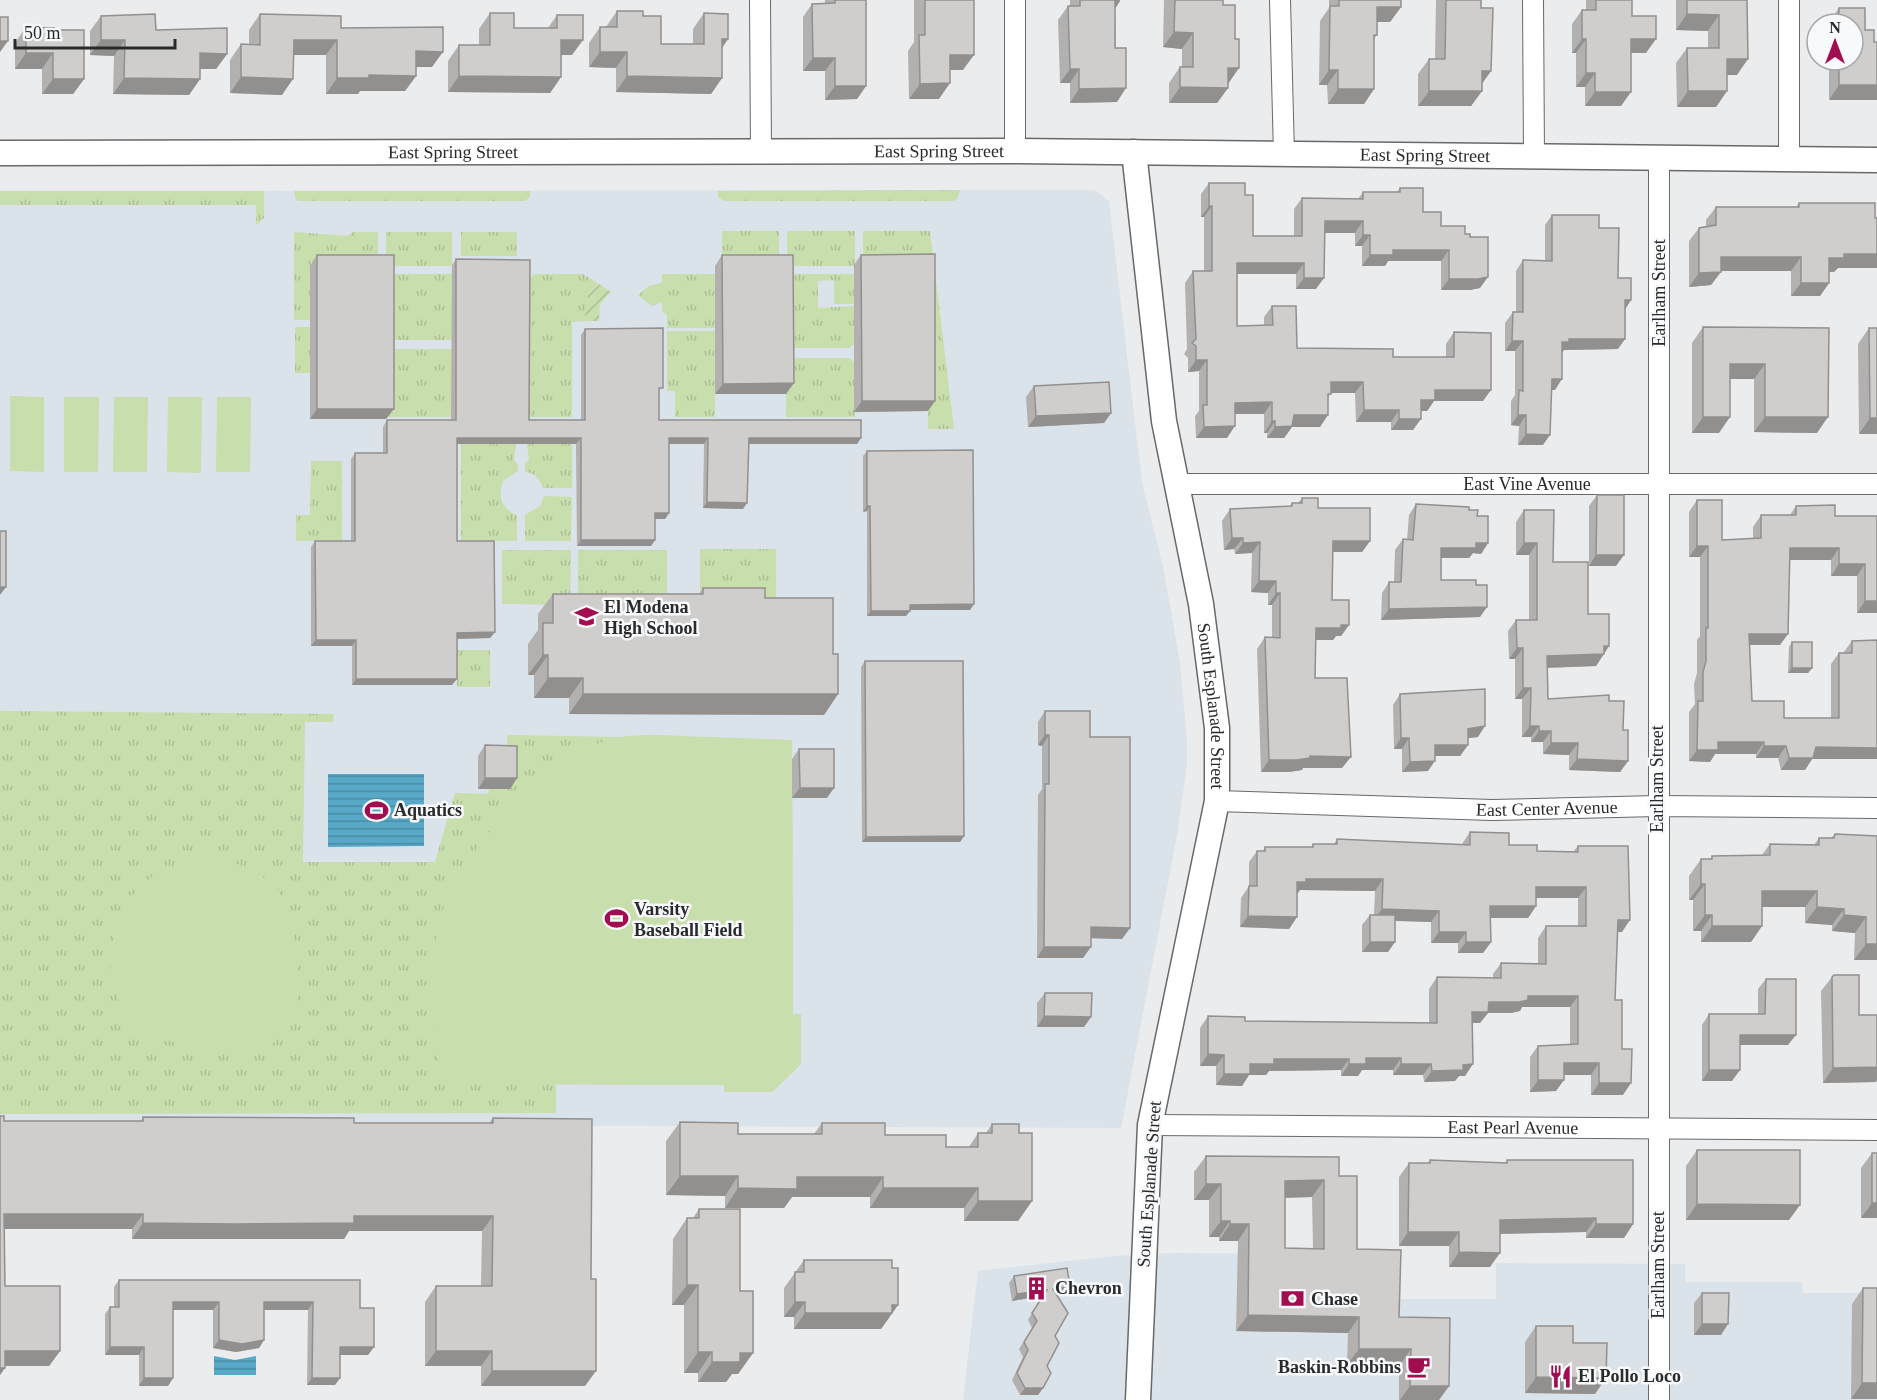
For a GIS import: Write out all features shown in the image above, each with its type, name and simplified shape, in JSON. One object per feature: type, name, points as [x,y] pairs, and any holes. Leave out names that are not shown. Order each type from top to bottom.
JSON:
[{"type":"street","points":[[760,0],[761,152]]},
{"type":"street","points":[[1015,0],[1015,151]]},
{"type":"street","points":[[1280,0],[1284,155]]},
{"type":"street","points":[[1533,0],[1534,156]]},
{"type":"street","points":[[1789,0],[1789,159]]},
{"type":"street","name":"East Spring Street","points":[[0,153],[1015,151],[1877,160]]},
{"type":"street","name":"South Esplanade Street","points":[[1134,152],[1164,421],[1201,604],[1217,728],[1217,801],[1149,1125],[1138,1400]]},
{"type":"street","name":"Earlham Street","points":[[1659,159],[1657,806],[1659,1400]]},
{"type":"street","name":"East Vine Avenue","points":[[1176,484],[1877,484]]},
{"type":"street","name":"East Center Avenue","points":[[1217,801],[1492,810],[1657,806],[1877,808]]},
{"type":"street","name":"East Pearl Avenue","points":[[1149,1125],[1877,1130]]},
{"type":"shaded area","name":"El Modena High School","points":[[1095,190],[1109,201],[1142,483],[1164,571],[1180,663],[1187,742],[1187,764],[1177,835],[1121,1128],[0,1123],[0,191]]},
{"type":"shaded area","points":[[1172,1253],[1398,1254],[1399,1299],[1496,1299],[1496,1263],[1685,1264],[1685,1282],[1802,1282],[1803,1293],[1877,1293],[1877,1400],[963,1400],[978,1271],[1114,1256]]},
{"type":"green space","points":[[960,190],[957,199],[953,201],[724,201],[718,197],[718,191]]},
{"type":"green space","points":[[0,191],[264,191],[264,218],[256,225],[256,205],[0,205]]},
{"type":"green space","points":[[294,191],[530,191],[530,197],[525,201],[299,201],[296,200]]},
{"type":"green space","points":[[722,231],[779,231],[779,256],[722,256]]},
{"type":"green space","points":[[787,231],[855,231],[855,266],[787,266]]},
{"type":"green space","points":[[863,231],[930,231],[954,429],[928,429],[928,411],[863,256]]},
{"type":"green space","points":[[294,232],[348,236],[353,232],[378,232],[378,256],[310,320],[294,320]]},
{"type":"green space","points":[[386,232],[452,232],[452,266],[386,266]]},
{"type":"green space","points":[[461,232],[517,232],[517,256],[461,256]]},
{"type":"green space","points":[[386,274],[452,274],[452,340],[386,340]]},
{"type":"green space","points":[[534,274],[583,274],[599,284],[588,295],[584,321],[572,322],[572,417],[525,417],[525,283]]},
{"type":"green space","points":[[662,274],[715,274],[715,328],[667,328],[667,315],[662,311],[662,302],[652,306],[638,295],[649,286],[662,283]]},
{"type":"green space","points":[[786,274],[854,274],[854,304],[834,304],[834,280],[818,281],[818,308],[854,306],[854,344],[849,348],[793,348]]},
{"type":"green space","points":[[599,284],[611,292],[600,304],[599,321],[584,321],[588,295]]},
{"type":"green space","points":[[295,327],[310,327],[310,373],[295,373]]},
{"type":"green space","points":[[667,331],[715,331],[715,417],[675,417],[675,391],[667,391]]},
{"type":"green space","points":[[386,349],[452,349],[453,417],[386,417]]},
{"type":"green space","points":[[793,358],[849,358],[854,362],[855,417],[786,417],[786,363]]},
{"type":"green space","points":[[10,396],[44,397],[44,472],[10,471]]},
{"type":"green space","points":[[64,397],[99,397],[98,472],[64,472]]},
{"type":"green space","points":[[114,397],[148,397],[147,472],[113,472]]},
{"type":"green space","points":[[168,397],[202,397],[201,473],[167,472]]},
{"type":"green space","points":[[217,397],[251,397],[250,472],[216,472]]},
{"type":"green space","points":[[461,444],[516,444],[514,460],[518,464],[518,471],[503,481],[501,497],[504,506],[517,515],[517,541],[461,541]]},
{"type":"green space","points":[[527,444],[572,444],[572,488],[544,488],[535,475],[525,471],[525,464],[529,460]]},
{"type":"green space","points":[[311,461],[342,461],[342,541],[296,541],[296,515],[310,515]]},
{"type":"green space","points":[[544,496],[572,497],[571,541],[525,541],[525,515],[540,506]]},
{"type":"green space","points":[[700,549],[776,549],[774,609],[747,593],[700,593]]},
{"type":"green space","points":[[502,550],[571,550],[570,605],[502,604]]},
{"type":"green space","points":[[578,550],[667,550],[667,604],[578,604]]},
{"type":"green space","points":[[457,650],[490,650],[490,687],[457,687]]},
{"type":"green space","points":[[0,711],[334,714],[333,722],[305,722],[303,862],[435,862],[455,793],[488,794],[489,789],[510,789],[507,735],[792,740],[793,1014],[801,1014],[801,1064],[772,1092],[724,1092],[724,1085],[556,1084],[556,1113],[0,1114]]},
{"type":"green space","name":"Varsity Baseball Field","points":[[627,736],[792,740],[793,1014],[801,1014],[801,1064],[772,1092],[724,1092],[724,1085],[443,1084],[432,988],[434,950],[445,904],[460,874],[480,844],[532,787],[560,764],[589,748]]},
{"type":"green space","points":[[199,858],[227,861],[250,870],[274,886],[285,904],[294,935],[299,1018],[270,1046],[210,1047],[167,1040],[153,1035],[134,1021],[120,1003],[113,982],[111,960],[114,937],[121,914],[133,895],[149,879],[167,868]]},
{"type":"water","name":"Aquatics","points":[[328,774],[424,774],[424,846],[328,847]]},
{"type":"water","points":[[214,1356],[235,1360],[256,1356],[256,1375],[214,1375]]},
{"type":"building","points":[[835,0],[866,0],[866,86],[835,86],[835,58],[813,58],[812,4],[835,3]]},
{"type":"building","points":[[925,0],[974,0],[974,55],[950,55],[950,83],[920,84],[919,35],[925,35]]},
{"type":"building","points":[[1080,0],[1120,0],[1115,1],[1115,48],[1126,48],[1126,88],[1079,89],[1079,69],[1070,69],[1068,6],[1080,6]]},
{"type":"building","points":[[1175,0],[1223,0],[1223,5],[1235,5],[1235,39],[1239,39],[1239,68],[1228,68],[1228,88],[1180,87],[1180,67],[1193,67],[1193,33],[1174,32]]},
{"type":"building","points":[[1339,0],[1401,0],[1401,7],[1377,7],[1377,35],[1374,35],[1374,89],[1338,89],[1338,70],[1329,70],[1330,6],[1339,6]]},
{"type":"building","points":[[1446,0],[1481,0],[1481,8],[1493,8],[1491,71],[1482,71],[1482,91],[1429,91],[1429,59],[1445,59]]},
{"type":"building","points":[[1596,0],[1632,0],[1632,16],[1656,16],[1656,39],[1631,39],[1631,92],[1595,92],[1595,73],[1586,73],[1586,39],[1582,39],[1582,10],[1596,10]]},
{"type":"building","points":[[1687,0],[1747,0],[1748,59],[1727,59],[1727,91],[1688,91],[1687,48],[1719,48],[1719,15],[1687,14]]},
{"type":"building","points":[[1839,8],[1865,8],[1865,12],[1839,12]]},
{"type":"building","points":[[617,11],[643,11],[643,16],[661,16],[661,44],[704,44],[704,13],[728,14],[728,39],[722,39],[722,78],[627,76],[627,52],[600,52],[600,27],[617,27]]},
{"type":"building","points":[[490,13],[514,13],[514,28],[557,28],[557,15],[583,15],[583,40],[561,40],[561,77],[459,76],[459,45],[490,45]]},
{"type":"building","points":[[155,14],[156,30],[227,28],[227,54],[200,53],[200,79],[124,78],[125,40],[101,40],[101,16]]},
{"type":"building","points":[[260,14],[341,16],[341,28],[443,27],[443,52],[416,51],[416,76],[369,75],[369,78],[337,78],[337,40],[294,40],[293,79],[241,77],[241,44],[260,45]]},
{"type":"building","points":[[0,17],[8,17],[8,41],[0,41]]},
{"type":"building","points":[[26,27],[84,30],[84,79],[53,79],[53,53],[26,53]]},
{"type":"building","points":[[1865,30],[1874,30],[1874,42],[1877,42],[1877,85],[1839,85],[1839,72],[1865,72]]},
{"type":"building","points":[[1209,183],[1245,183],[1245,195],[1253,195],[1253,236],[1302,236],[1302,198],[1363,199],[1363,192],[1400,192],[1400,188],[1423,188],[1423,212],[1441,212],[1441,226],[1465,226],[1465,234],[1470,234],[1470,237],[1488,237],[1488,277],[1449,279],[1449,250],[1393,250],[1393,255],[1370,255],[1370,235],[1363,235],[1363,221],[1325,221],[1324,278],[1304,278],[1304,263],[1237,263],[1237,326],[1273,325],[1272,306],[1296,306],[1297,348],[1393,349],[1393,357],[1454,357],[1454,332],[1491,333],[1491,390],[1435,390],[1435,400],[1421,400],[1421,419],[1399,419],[1399,410],[1364,410],[1363,382],[1331,382],[1331,394],[1328,394],[1328,415],[1294,415],[1292,426],[1275,427],[1275,421],[1272,421],[1272,402],[1235,403],[1235,426],[1204,427],[1203,405],[1207,405],[1207,360],[1196,360],[1196,346],[1192,343],[1196,339],[1193,271],[1212,271],[1212,206],[1209,206]]},
{"type":"building","points":[[1799,203],[1875,203],[1877,254],[1844,254],[1844,258],[1829,258],[1829,283],[1801,283],[1801,257],[1721,257],[1721,272],[1699,273],[1699,228],[1716,225],[1716,207],[1799,207]]},
{"type":"building","points":[[1552,215],[1599,215],[1599,228],[1619,228],[1618,278],[1631,278],[1631,300],[1625,300],[1625,339],[1569,339],[1569,342],[1562,342],[1562,379],[1552,379],[1550,435],[1526,434],[1526,415],[1518,415],[1519,390],[1523,391],[1523,341],[1512,341],[1513,312],[1523,312],[1523,260],[1552,261]]},
{"type":"building","points":[[935,254],[935,401],[862,401],[861,255]]},
{"type":"building","points":[[317,255],[394,255],[394,409],[317,409]]},
{"type":"building","points":[[722,255],[793,255],[794,383],[723,384]]},
{"type":"building","points":[[456,259],[530,260],[529,420],[585,420],[585,329],[663,328],[663,388],[659,388],[659,420],[861,420],[861,438],[749,438],[747,503],[707,502],[708,438],[669,438],[669,513],[655,513],[655,540],[581,540],[581,438],[457,438],[457,541],[494,541],[495,632],[457,633],[457,679],[356,679],[356,640],[316,640],[315,541],[355,541],[355,453],[387,453],[387,420],[456,420]]},
{"type":"building","points":[[1703,327],[1829,328],[1828,417],[1765,417],[1765,364],[1730,364],[1730,417],[1703,417]]},
{"type":"building","points":[[1869,328],[1877,328],[1877,418],[1870,418]]},
{"type":"building","points":[[1109,382],[1111,413],[1036,416],[1034,386]]},
{"type":"building","points":[[973,450],[974,604],[910,605],[910,611],[871,611],[867,451]]},
{"type":"building","points":[[1597,495],[1624,495],[1624,555],[1596,555]]},
{"type":"building","points":[[1302,498],[1318,498],[1318,508],[1370,508],[1370,541],[1333,541],[1332,600],[1349,600],[1349,625],[1341,625],[1341,628],[1316,628],[1315,678],[1347,678],[1351,757],[1310,756],[1310,758],[1297,760],[1269,760],[1265,637],[1280,638],[1280,593],[1276,593],[1276,581],[1259,581],[1260,542],[1243,543],[1243,538],[1232,538],[1230,509],[1292,506],[1292,503],[1302,503]]},
{"type":"building","points":[[1697,500],[1722,500],[1722,540],[1761,538],[1761,515],[1796,515],[1796,506],[1835,505],[1835,516],[1877,516],[1877,601],[1865,601],[1865,564],[1839,564],[1839,548],[1790,548],[1788,634],[1749,634],[1752,701],[1784,701],[1784,718],[1839,718],[1839,653],[1852,653],[1852,641],[1877,640],[1877,748],[1816,747],[1813,758],[1789,758],[1786,746],[1764,746],[1764,742],[1718,742],[1718,750],[1697,750],[1698,701],[1703,701],[1706,628],[1708,628],[1708,546],[1697,546]]},
{"type":"building","points":[[1416,504],[1469,507],[1469,510],[1478,510],[1477,516],[1488,516],[1488,543],[1476,543],[1476,548],[1441,548],[1441,580],[1476,580],[1476,585],[1487,585],[1487,607],[1389,609],[1389,582],[1401,582],[1403,539],[1413,540]]},
{"type":"building","points":[[1524,510],[1554,510],[1553,562],[1588,562],[1588,614],[1609,614],[1609,646],[1604,646],[1604,654],[1547,656],[1548,699],[1609,695],[1609,701],[1624,701],[1623,730],[1628,730],[1628,761],[1577,759],[1578,743],[1551,743],[1551,731],[1539,731],[1539,726],[1530,726],[1531,688],[1523,688],[1523,648],[1517,648],[1516,620],[1537,620],[1537,543],[1524,543]]},
{"type":"building","points":[[0,531],[6,531],[6,587],[0,587]]},
{"type":"building","points":[[703,588],[765,588],[765,598],[833,598],[833,654],[838,654],[838,694],[583,694],[583,678],[548,678],[548,655],[543,655],[543,623],[553,623],[553,594],[703,594]]},
{"type":"building","points":[[1792,642],[1812,642],[1812,668],[1792,668]]},
{"type":"building","points":[[865,661],[963,661],[964,836],[866,837]]},
{"type":"building","points":[[1485,689],[1485,726],[1468,729],[1468,745],[1435,745],[1435,761],[1410,762],[1409,738],[1401,738],[1400,694]]},
{"type":"building","points":[[1045,711],[1090,711],[1090,737],[1130,737],[1130,928],[1091,927],[1091,947],[1044,947],[1045,784],[1049,784],[1049,735],[1045,735]]},
{"type":"building","points":[[485,745],[517,746],[517,778],[485,778]]},
{"type":"building","points":[[799,749],[834,749],[834,788],[800,788]]},
{"type":"building","points":[[1470,832],[1509,833],[1509,845],[1537,845],[1537,851],[1578,852],[1578,846],[1628,846],[1630,920],[1618,920],[1615,1000],[1622,1000],[1622,1049],[1632,1049],[1631,1083],[1599,1083],[1599,1063],[1564,1063],[1564,1080],[1538,1080],[1538,1046],[1578,1044],[1578,996],[1528,996],[1528,1000],[1519,1002],[1489,1002],[1488,1012],[1472,1012],[1473,1064],[1463,1065],[1463,1070],[1432,1071],[1431,1064],[1401,1064],[1401,1058],[1366,1058],[1366,1064],[1349,1064],[1349,1059],[1274,1059],[1274,1064],[1250,1064],[1250,1074],[1224,1074],[1224,1055],[1208,1054],[1208,1016],[1245,1017],[1245,1021],[1437,1023],[1437,977],[1501,978],[1501,963],[1546,964],[1546,926],[1586,926],[1586,887],[1536,887],[1536,906],[1490,906],[1491,942],[1466,942],[1466,932],[1439,932],[1439,911],[1382,909],[1383,879],[1306,879],[1306,882],[1297,882],[1297,917],[1248,916],[1249,886],[1257,886],[1257,851],[1265,851],[1265,847],[1313,847],[1313,844],[1337,844],[1337,839],[1470,845]]},
{"type":"building","points":[[1835,834],[1877,836],[1877,944],[1866,944],[1866,917],[1844,915],[1844,909],[1817,907],[1817,891],[1762,891],[1762,926],[1712,926],[1712,915],[1705,915],[1705,884],[1701,884],[1701,859],[1712,859],[1712,856],[1770,855],[1770,844],[1819,845],[1819,838],[1834,838]]},
{"type":"building","points":[[1370,915],[1395,915],[1395,942],[1370,942]]},
{"type":"building","points":[[1834,975],[1859,975],[1859,1015],[1877,1015],[1877,1067],[1833,1068],[1832,977]]},
{"type":"building","points":[[1766,979],[1796,979],[1796,1035],[1740,1035],[1740,1070],[1709,1070],[1709,1014],[1765,1014]]},
{"type":"building","points":[[1045,993],[1092,993],[1091,1017],[1044,1016]]},
{"type":"building","points":[[0,1116],[4,1116],[4,1121],[143,1121],[143,1117],[354,1118],[354,1123],[493,1123],[493,1118],[592,1119],[591,1279],[596,1279],[596,1371],[492,1371],[492,1351],[436,1351],[436,1286],[492,1286],[493,1216],[354,1216],[354,1223],[235,1224],[143,1223],[143,1214],[4,1214],[5,1286],[60,1286],[60,1351],[5,1351],[5,1368],[0,1368]]},
{"type":"building","points":[[680,1122],[738,1123],[738,1134],[822,1134],[822,1123],[885,1123],[885,1135],[946,1135],[946,1147],[978,1147],[978,1133],[992,1133],[992,1124],[1019,1124],[1019,1133],[1032,1133],[1032,1201],[978,1201],[978,1188],[883,1188],[883,1177],[797,1177],[797,1189],[738,1188],[738,1176],[680,1176]]},
{"type":"building","points":[[1697,1150],[1800,1150],[1800,1205],[1697,1204]]},
{"type":"building","points":[[1872,1153],[1877,1153],[1877,1203],[1872,1203]]},
{"type":"building","points":[[1206,1156],[1339,1157],[1339,1176],[1357,1176],[1357,1249],[1401,1250],[1399,1317],[1450,1318],[1449,1386],[1410,1386],[1411,1349],[1359,1349],[1359,1317],[1248,1315],[1249,1224],[1230,1224],[1230,1221],[1221,1221],[1221,1184],[1206,1184]],"holes":[[[1324,1180],[1324,1249],[1285,1248],[1285,1181]]]},
{"type":"building","points":[[1430,1160],[1507,1163],[1507,1160],[1633,1160],[1633,1224],[1596,1224],[1596,1218],[1500,1220],[1500,1253],[1459,1252],[1459,1232],[1408,1232],[1409,1163],[1430,1163]]},
{"type":"building","points":[[699,1209],[740,1209],[740,1291],[753,1291],[753,1353],[740,1353],[740,1362],[712,1362],[712,1352],[698,1352],[698,1285],[687,1285],[687,1218],[699,1218]]},
{"type":"building","points":[[804,1260],[892,1260],[892,1268],[898,1268],[898,1305],[892,1305],[892,1313],[805,1313],[805,1302],[795,1302],[795,1272],[804,1272]]},
{"type":"building","points":[[1067,1268],[1070,1286],[1053,1289],[1068,1313],[1055,1336],[1059,1343],[1047,1366],[1051,1373],[1043,1388],[1025,1388],[1017,1373],[1028,1350],[1024,1342],[1037,1321],[1032,1313],[1047,1290],[1017,1294],[1014,1276]]},
{"type":"building","points":[[119,1280],[360,1280],[360,1308],[374,1308],[374,1347],[340,1347],[340,1378],[312,1378],[313,1302],[264,1302],[264,1340],[242,1344],[219,1340],[219,1302],[173,1302],[173,1378],[144,1378],[144,1347],[110,1347],[110,1307],[119,1307]]},
{"type":"building","points":[[1863,1288],[1877,1288],[1877,1383],[1862,1383]]},
{"type":"building","points":[[1702,1293],[1729,1293],[1728,1324],[1702,1324]]},
{"type":"building","points":[[1536,1326],[1573,1326],[1573,1343],[1607,1343],[1606,1378],[1536,1377]]},
{"type":"place","name":"El Modena High School","points":[[586,617]]},
{"type":"place","name":"Aquatics","points":[[376,810]]},
{"type":"place","name":"Varsity Baseball Field","points":[[616,919]]},
{"type":"place","name":"Chevron","points":[[1037,1288]]},
{"type":"place","name":"Chase","points":[[1293,1299]]},
{"type":"place","name":"Baskin-Robbins","points":[[1419,1367]]},
{"type":"place","name":"El Pollo Loco","points":[[1560,1376]]}]
